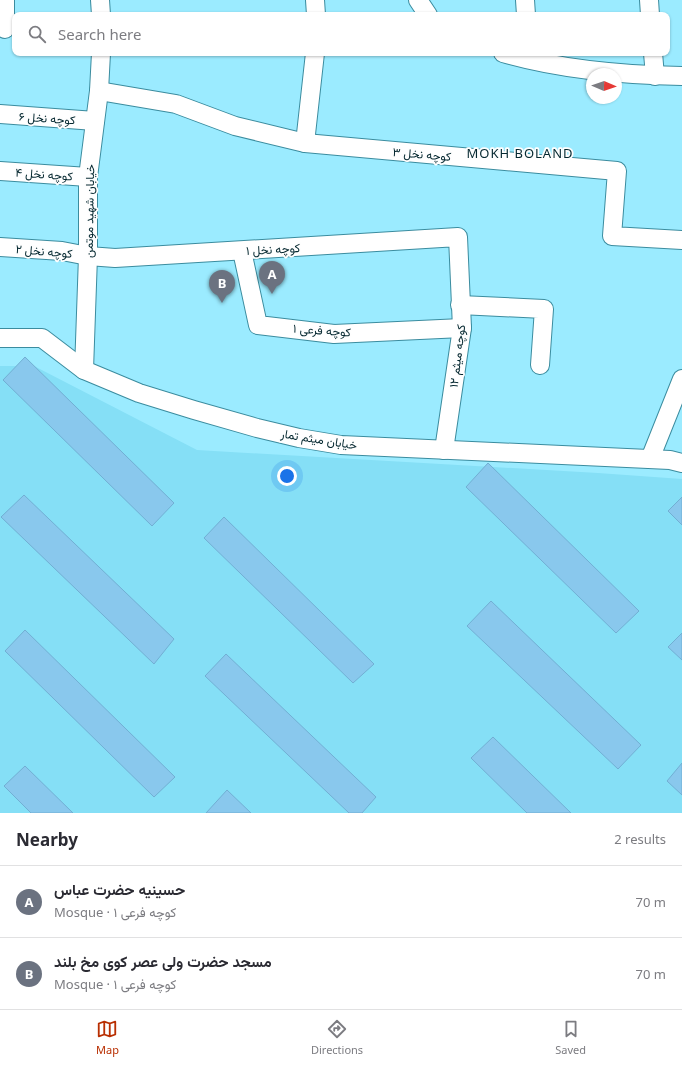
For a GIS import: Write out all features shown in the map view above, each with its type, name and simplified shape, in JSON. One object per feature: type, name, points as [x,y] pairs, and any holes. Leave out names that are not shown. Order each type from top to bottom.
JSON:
[{"type":"street","points":[[4,0],[6,30]]},
{"type":"street","points":[[100,0],[101,12]]},
{"type":"street","points":[[315,0],[316,12]]},
{"type":"street","points":[[418,0],[426,12]]},
{"type":"street","points":[[526,0],[526,12]]},
{"type":"street","points":[[649,0],[650,12]]},
{"type":"street","name":"خیابان شهید موتمن","points":[[84,370],[88,256],[88,177],[99,91],[101,56]]},
{"type":"street","points":[[305,143],[315,56]]},
{"type":"street","points":[[653,56],[655,76]]},
{"type":"street","points":[[529,57],[584,70],[655,76],[682,76]]},
{"type":"street","name":"کوچه نخل ۳","points":[[99,91],[176,104],[235,126],[305,143],[617,171],[612,236],[682,240]]},
{"type":"street","name":"کوچه نخل ۶","points":[[0,114],[95,121]]},
{"type":"street","name":"کوچه نخل ۴","points":[[0,171],[88,177]]},
{"type":"street","name":"کوچه نخل ۱","points":[[88,256],[114,258],[458,237]]},
{"type":"street","name":"کوچه میثم ۱۲","points":[[444,450],[462,328],[458,237]]},
{"type":"street","name":"کوچه نخل ۲","points":[[0,248],[62,251],[88,256]]},
{"type":"street","name":"کوچه فرعی ۱","points":[[242,251],[258,325],[334,334],[462,328]]},
{"type":"street","points":[[460,305],[544,309],[540,365]]},
{"type":"street","name":"خیابان میثم تمار","points":[[0,338],[42,338],[84,370],[139,393],[194,410],[299,438],[341,445],[650,459],[682,462]]},
{"type":"street","points":[[650,459],[682,379]]},
{"type":"shaded area","points":[[0,366],[34,366],[197,450],[682,479],[682,813],[0,813]]},
{"type":"building","points":[[25,357],[174,503],[152,526],[3,380]]},
{"type":"building","points":[[488,463],[639,611],[616,633],[466,487]]},
{"type":"building","points":[[24,495],[174,639],[154,664],[1,517]]},
{"type":"building","points":[[682,497],[682,525],[668,511]]},
{"type":"building","points":[[224,517],[374,664],[353,683],[204,538]]},
{"type":"building","points":[[491,601],[641,745],[618,769],[467,626]]},
{"type":"building","points":[[25,630],[175,777],[154,797],[5,651]]},
{"type":"building","points":[[682,633],[682,660],[668,647]]},
{"type":"building","points":[[226,654],[376,797],[362,813],[349,813],[205,676]]},
{"type":"building","points":[[493,737],[571,813],[527,813],[471,758]]},
{"type":"building","points":[[682,763],[682,795],[667,781]]},
{"type":"building","points":[[25,766],[73,813],[31,813],[4,786]]},
{"type":"building","points":[[227,790],[251,813],[206,813]]},
{"type":"place","name":"حسینیه حضرت عباس","points":[[272,294]]},
{"type":"place","name":"مسجد حضرت ولی عصر کوی مخ بلند","points":[[222,303]]},
{"type":"district","name":"MOKH BOLAND","points":[[520,153]]}]
